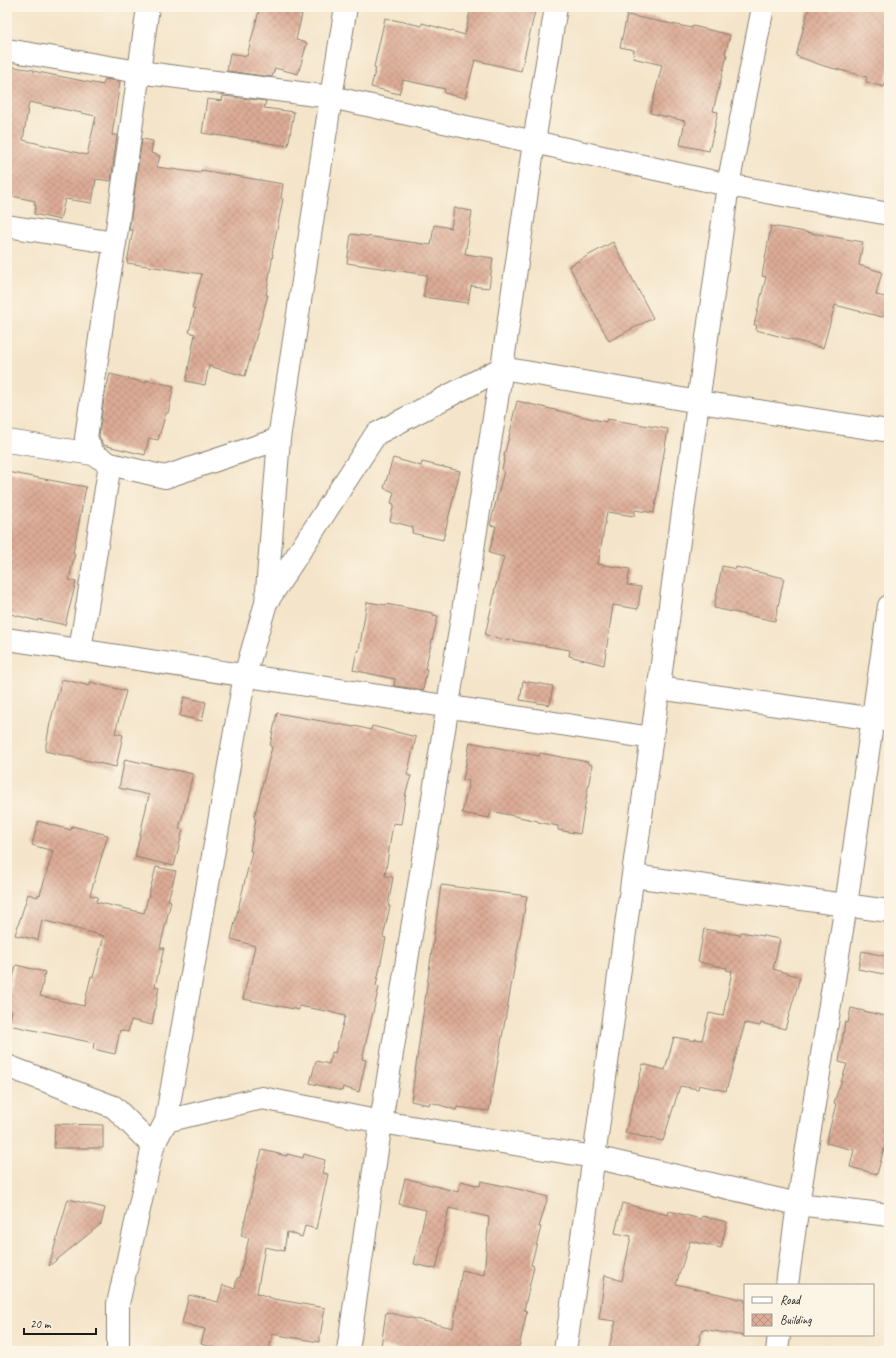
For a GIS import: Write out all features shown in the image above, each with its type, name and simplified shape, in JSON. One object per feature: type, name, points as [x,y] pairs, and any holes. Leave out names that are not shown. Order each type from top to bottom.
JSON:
[{"type":"street","points":[[80,650],[102,459],[86,438],[148,7]]},
{"type":"street","points":[[118,1351],[118,1304],[153,1146],[166,1121],[245,675],[266,603],[279,439],[346,7]]},
{"type":"street","points":[[348,1351],[381,1122],[502,368],[534,142],[556,7]]},
{"type":"street","points":[[565,1351],[594,1156],[728,185],[763,7]]},
{"type":"street","points":[[7,50],[139,72],[331,97],[728,185],[889,214]]},
{"type":"street","points":[[7,226],[115,243]]},
{"type":"street","points":[[266,603],[376,434],[502,368],[699,402],[889,431]]},
{"type":"street","points":[[7,441],[102,459],[165,477],[279,439]]},
{"type":"street","points":[[787,1284],[798,1204],[846,905],[881,720],[889,606]]},
{"type":"street","points":[[7,639],[652,738]]},
{"type":"street","points":[[659,688],[881,720]]},
{"type":"street","points":[[633,876],[889,911]]},
{"type":"street","points":[[8,1070],[114,1107],[153,1146]]},
{"type":"street","points":[[166,1121],[262,1098],[381,1122],[594,1156],[798,1204],[889,1215]]},
{"type":"street","points":[[777,1351],[780,1336]]},
{"type":"building","points":[[260,7],[272,7],[302,14],[296,40],[307,43],[298,74],[275,68],[272,77],[227,71],[230,53],[247,56]]},
{"type":"building","points":[[471,7],[536,7],[521,71],[475,60],[465,98],[444,93],[445,89],[403,80],[399,94],[371,87],[385,18],[422,26],[422,23],[465,35]]},
{"type":"building","points":[[809,7],[889,7],[889,68],[884,87],[866,82],[867,77],[824,66],[796,56]]},
{"type":"building","points":[[627,15],[692,28],[693,26],[730,35],[725,54],[727,55],[713,111],[718,112],[709,151],[680,145],[685,121],[650,113],[662,65],[633,58],[634,50],[620,47]]},
{"type":"building","points":[[7,66],[34,70],[33,71],[103,85],[105,79],[120,81],[112,135],[117,135],[111,181],[96,179],[92,203],[65,199],[60,220],[34,214],[36,205],[34,205],[35,201],[7,195]],"holes":[[[29,102],[96,116],[87,155],[23,140]]]},
{"type":"building","points":[[223,96],[266,101],[264,108],[294,112],[288,146],[202,133],[207,99],[222,101]]},
{"type":"building","points":[[142,139],[153,141],[151,153],[160,156],[157,167],[200,173],[201,170],[283,184],[281,198],[283,199],[272,254],[266,295],[268,295],[245,376],[209,366],[205,385],[186,381],[195,334],[189,332],[195,309],[192,308],[202,274],[127,263],[133,230],[129,230]]},
{"type":"building","points":[[454,208],[472,211],[465,254],[493,258],[489,288],[471,286],[468,303],[423,297],[427,275],[347,263],[351,234],[431,245],[434,225],[451,228]]},
{"type":"building","points":[[771,226],[863,242],[859,265],[882,272],[876,295],[889,298],[889,317],[882,317],[835,305],[823,348],[756,330],[757,325],[754,325],[766,277],[762,276]]},
{"type":"building","points":[[613,242],[653,318],[609,341],[569,266]]},
{"type":"building","points":[[110,374],[146,383],[146,380],[174,386],[168,413],[166,413],[158,440],[149,438],[145,455],[103,445],[99,436],[104,398]]},
{"type":"building","points":[[517,401],[606,422],[607,419],[668,429],[654,513],[635,510],[634,516],[607,512],[598,564],[630,569],[627,585],[641,587],[638,609],[613,605],[604,665],[569,656],[570,650],[510,641],[485,635],[494,592],[504,557],[489,553],[496,526],[490,525],[504,471],[502,470],[504,456]]},
{"type":"building","points":[[393,458],[421,466],[422,462],[460,471],[443,540],[412,533],[413,527],[390,521],[394,504],[391,503],[394,492],[384,488]]},
{"type":"building","points":[[7,472],[86,487],[69,580],[76,582],[65,625],[38,619],[38,621],[7,613]]},
{"type":"building","points":[[722,566],[736,569],[736,567],[784,578],[775,621],[714,608]]},
{"type":"building","points":[[367,602],[433,613],[433,615],[438,616],[425,669],[427,669],[423,690],[394,686],[395,679],[353,670],[357,651],[359,651]]},
{"type":"building","points":[[62,679],[90,686],[90,682],[126,691],[115,733],[123,735],[116,767],[45,751],[50,723]]},
{"type":"building","points":[[523,681],[553,686],[550,705],[520,700]]},
{"type":"building","points":[[184,697],[206,702],[202,721],[180,716]]},
{"type":"building","points":[[277,713],[371,730],[372,726],[416,737],[407,775],[411,776],[406,792],[401,824],[393,823],[385,876],[393,877],[388,906],[390,906],[383,937],[386,938],[376,986],[379,987],[362,1059],[366,1060],[359,1092],[343,1087],[342,1091],[310,1083],[316,1061],[329,1064],[332,1052],[335,1053],[345,1016],[299,1006],[299,1010],[243,999],[255,946],[231,939],[252,851],[250,851],[256,819],[254,818],[272,747],[270,746]]},
{"type":"building","points":[[470,742],[539,756],[540,753],[588,762],[588,764],[592,765],[580,834],[558,830],[558,826],[491,811],[489,818],[462,813],[469,781],[463,780]]},
{"type":"building","points":[[125,759],[193,774],[179,829],[183,830],[174,866],[135,857],[149,795],[119,788]]},
{"type":"building","points":[[38,821],[71,830],[72,826],[108,835],[90,895],[98,897],[96,902],[144,913],[156,867],[176,871],[168,900],[171,901],[160,948],[164,948],[155,986],[159,987],[152,1025],[131,1020],[128,1032],[120,1030],[115,1054],[93,1049],[94,1043],[9,1025],[12,1011],[7,1009],[7,1004],[16,965],[45,972],[40,996],[84,1006],[91,976],[93,977],[104,936],[42,920],[38,940],[15,935],[28,894],[38,897],[38,894],[40,895],[53,851],[32,845]]},
{"type":"building","points":[[441,885],[527,896],[489,1111],[457,1107],[456,1110],[430,1102],[429,1105],[411,1101]]},
{"type":"building","points":[[704,929],[740,935],[741,932],[780,939],[773,969],[800,977],[785,1029],[761,1023],[760,1026],[745,1023],[726,1091],[699,1085],[698,1089],[680,1086],[663,1141],[625,1133],[643,1064],[665,1070],[674,1037],[695,1041],[695,1039],[702,1040],[709,1013],[723,1016],[732,971],[726,970],[727,968],[698,962]]},
{"type":"building","points":[[862,951],[889,957],[889,975],[858,969]]},
{"type":"building","points":[[851,1008],[889,1017],[889,1131],[877,1174],[850,1167],[854,1150],[826,1143],[836,1104],[834,1103],[847,1064],[839,1062],[845,1022],[848,1023]]},
{"type":"building","points":[[55,1124],[103,1125],[103,1148],[54,1148]]},
{"type":"building","points":[[262,1150],[303,1158],[304,1154],[325,1160],[322,1173],[328,1174],[316,1229],[305,1226],[302,1237],[287,1232],[284,1251],[265,1247],[257,1293],[274,1299],[325,1308],[319,1342],[272,1334],[269,1351],[227,1351],[201,1344],[205,1329],[182,1323],[189,1295],[218,1302],[223,1285],[235,1289],[249,1238],[241,1236]]},
{"type":"building","points":[[405,1178],[458,1192],[461,1181],[480,1186],[481,1181],[548,1197],[539,1227],[541,1227],[531,1265],[534,1266],[524,1310],[527,1311],[518,1351],[411,1351],[381,1346],[386,1312],[453,1328],[462,1270],[484,1275],[489,1217],[449,1208],[436,1269],[414,1264],[426,1210],[399,1204]]},
{"type":"building","points":[[68,1199],[105,1208],[101,1224],[49,1266]]},
{"type":"building","points":[[622,1203],[668,1215],[669,1211],[701,1219],[702,1216],[727,1222],[721,1248],[690,1241],[676,1284],[744,1300],[744,1336],[702,1329],[697,1351],[608,1351],[616,1321],[599,1319],[605,1275],[622,1281],[631,1236],[615,1233]]}]
